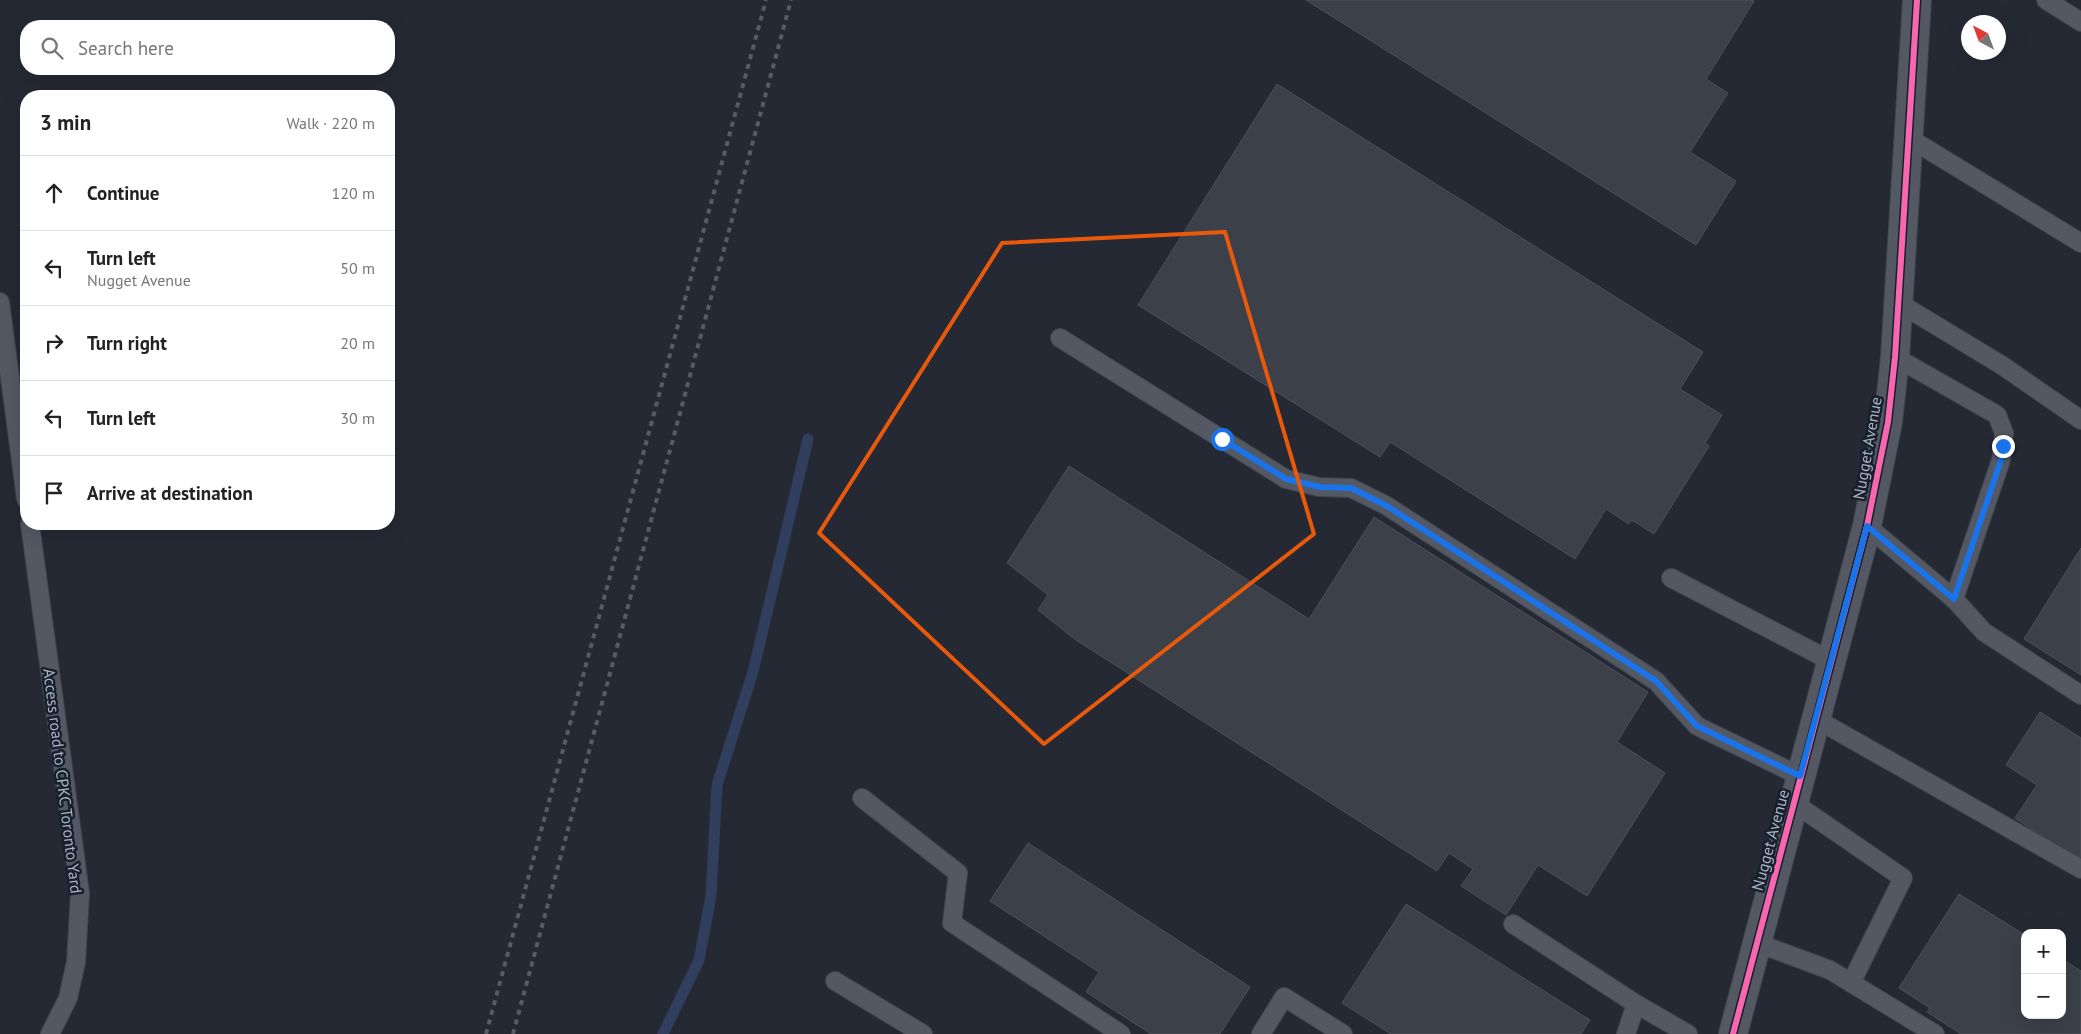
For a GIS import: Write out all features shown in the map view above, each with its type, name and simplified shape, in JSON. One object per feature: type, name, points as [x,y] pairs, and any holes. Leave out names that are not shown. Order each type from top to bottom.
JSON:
[{"type":"street","name":"Nugget Avenue","points":[[1732,1034],[1867,526],[1888,422],[1899,303],[1917,0]]},
{"type":"lane","points":[[2048,1],[2081,22]]},
{"type":"lane","points":[[1909,138],[2081,243]]},
{"type":"lane","points":[[0,302],[20,454]]},
{"type":"lane","points":[[1899,303],[2003,366],[2081,420]]},
{"type":"lane","points":[[1060,338],[1286,479],[1320,487],[1351,488],[1387,506],[1656,681],[1697,726],[1800,776]]},
{"type":"lane","points":[[1895,357],[1997,415],[2004,433],[2001,460],[1954,599]]},
{"type":"lane","points":[[1867,526],[1954,599],[1984,632],[2081,695]]},
{"type":"lane","name":"Access road to CPKC Toronto Yard","points":[[31,530],[80,893],[76,962],[68,998],[50,1034]]},
{"type":"lane","points":[[1671,578],[1831,662]]},
{"type":"lane","points":[[1816,719],[2081,869]]},
{"type":"lane","points":[[862,798],[958,873],[952,922],[1120,1034]]},
{"type":"lane","points":[[1794,803],[1903,878],[1851,983]]},
{"type":"lane","points":[[1513,924],[1636,1004],[1688,1034]]},
{"type":"lane","points":[[1757,943],[1830,970],[1935,1034]]},
{"type":"lane","points":[[835,981],[924,1034]]},
{"type":"lane","points":[[1262,1034],[1284,997],[1343,1034]]},
{"type":"lane","points":[[1626,1034],[1636,1004]]},
{"type":"highlighted area","points":[[1225,232],[1314,534],[1044,744],[819,533],[1002,243]]},
{"type":"building","points":[[1306,0],[1752,0],[1754,1],[1706,79],[1728,93],[1690,152],[1736,181],[1696,245]]},
{"type":"building","points":[[1277,84],[1703,352],[1680,389],[1722,415],[1705,443],[1709,446],[1654,534],[1632,520],[1629,524],[1606,509],[1575,559],[1390,442],[1380,457],[1138,305]]},
{"type":"building","points":[[1069,466],[1309,619],[1374,517],[1648,692],[1617,742],[1665,773],[1587,896],[1538,865],[1506,915],[1461,886],[1473,869],[1449,853],[1437,871],[1076,640],[1038,610],[1048,595],[1007,563]]},
{"type":"building","points":[[2081,548],[2081,675],[2024,639]]},
{"type":"building","points":[[2040,712],[2081,738],[2081,861],[2015,818],[2037,785],[2006,765]]},
{"type":"building","points":[[1028,843],[1250,987],[1220,1034],[1151,1034],[1086,992],[1099,972],[990,901]]},
{"type":"building","points":[[1959,894],[2021,933],[2021,1019],[2066,1019],[2066,962],[2081,971],[2081,1034],[1961,1034],[1927,1012],[1930,1008],[1899,988]]},
{"type":"building","points":[[1406,904],[1590,1020],[1581,1034],[1391,1034],[1342,1003]]},
{"type":"waterway","points":[[663,1034],[699,960],[711,896],[717,785],[753,672],[808,439]]},
{"type":"railway","points":[[486,1034],[766,0]]},
{"type":"railway","points":[[513,1034],[791,0]]},
{"type":"cycle path","points":[[1733,1034],[1867,526],[1888,422],[1895,357],[1917,0]]},
{"type":"route","points":[[1222,439],[1286,479],[1320,487],[1351,488],[1387,506],[1656,681],[1697,726],[1800,776],[1867,526],[1954,599],[2001,460],[2003,446]]}]
